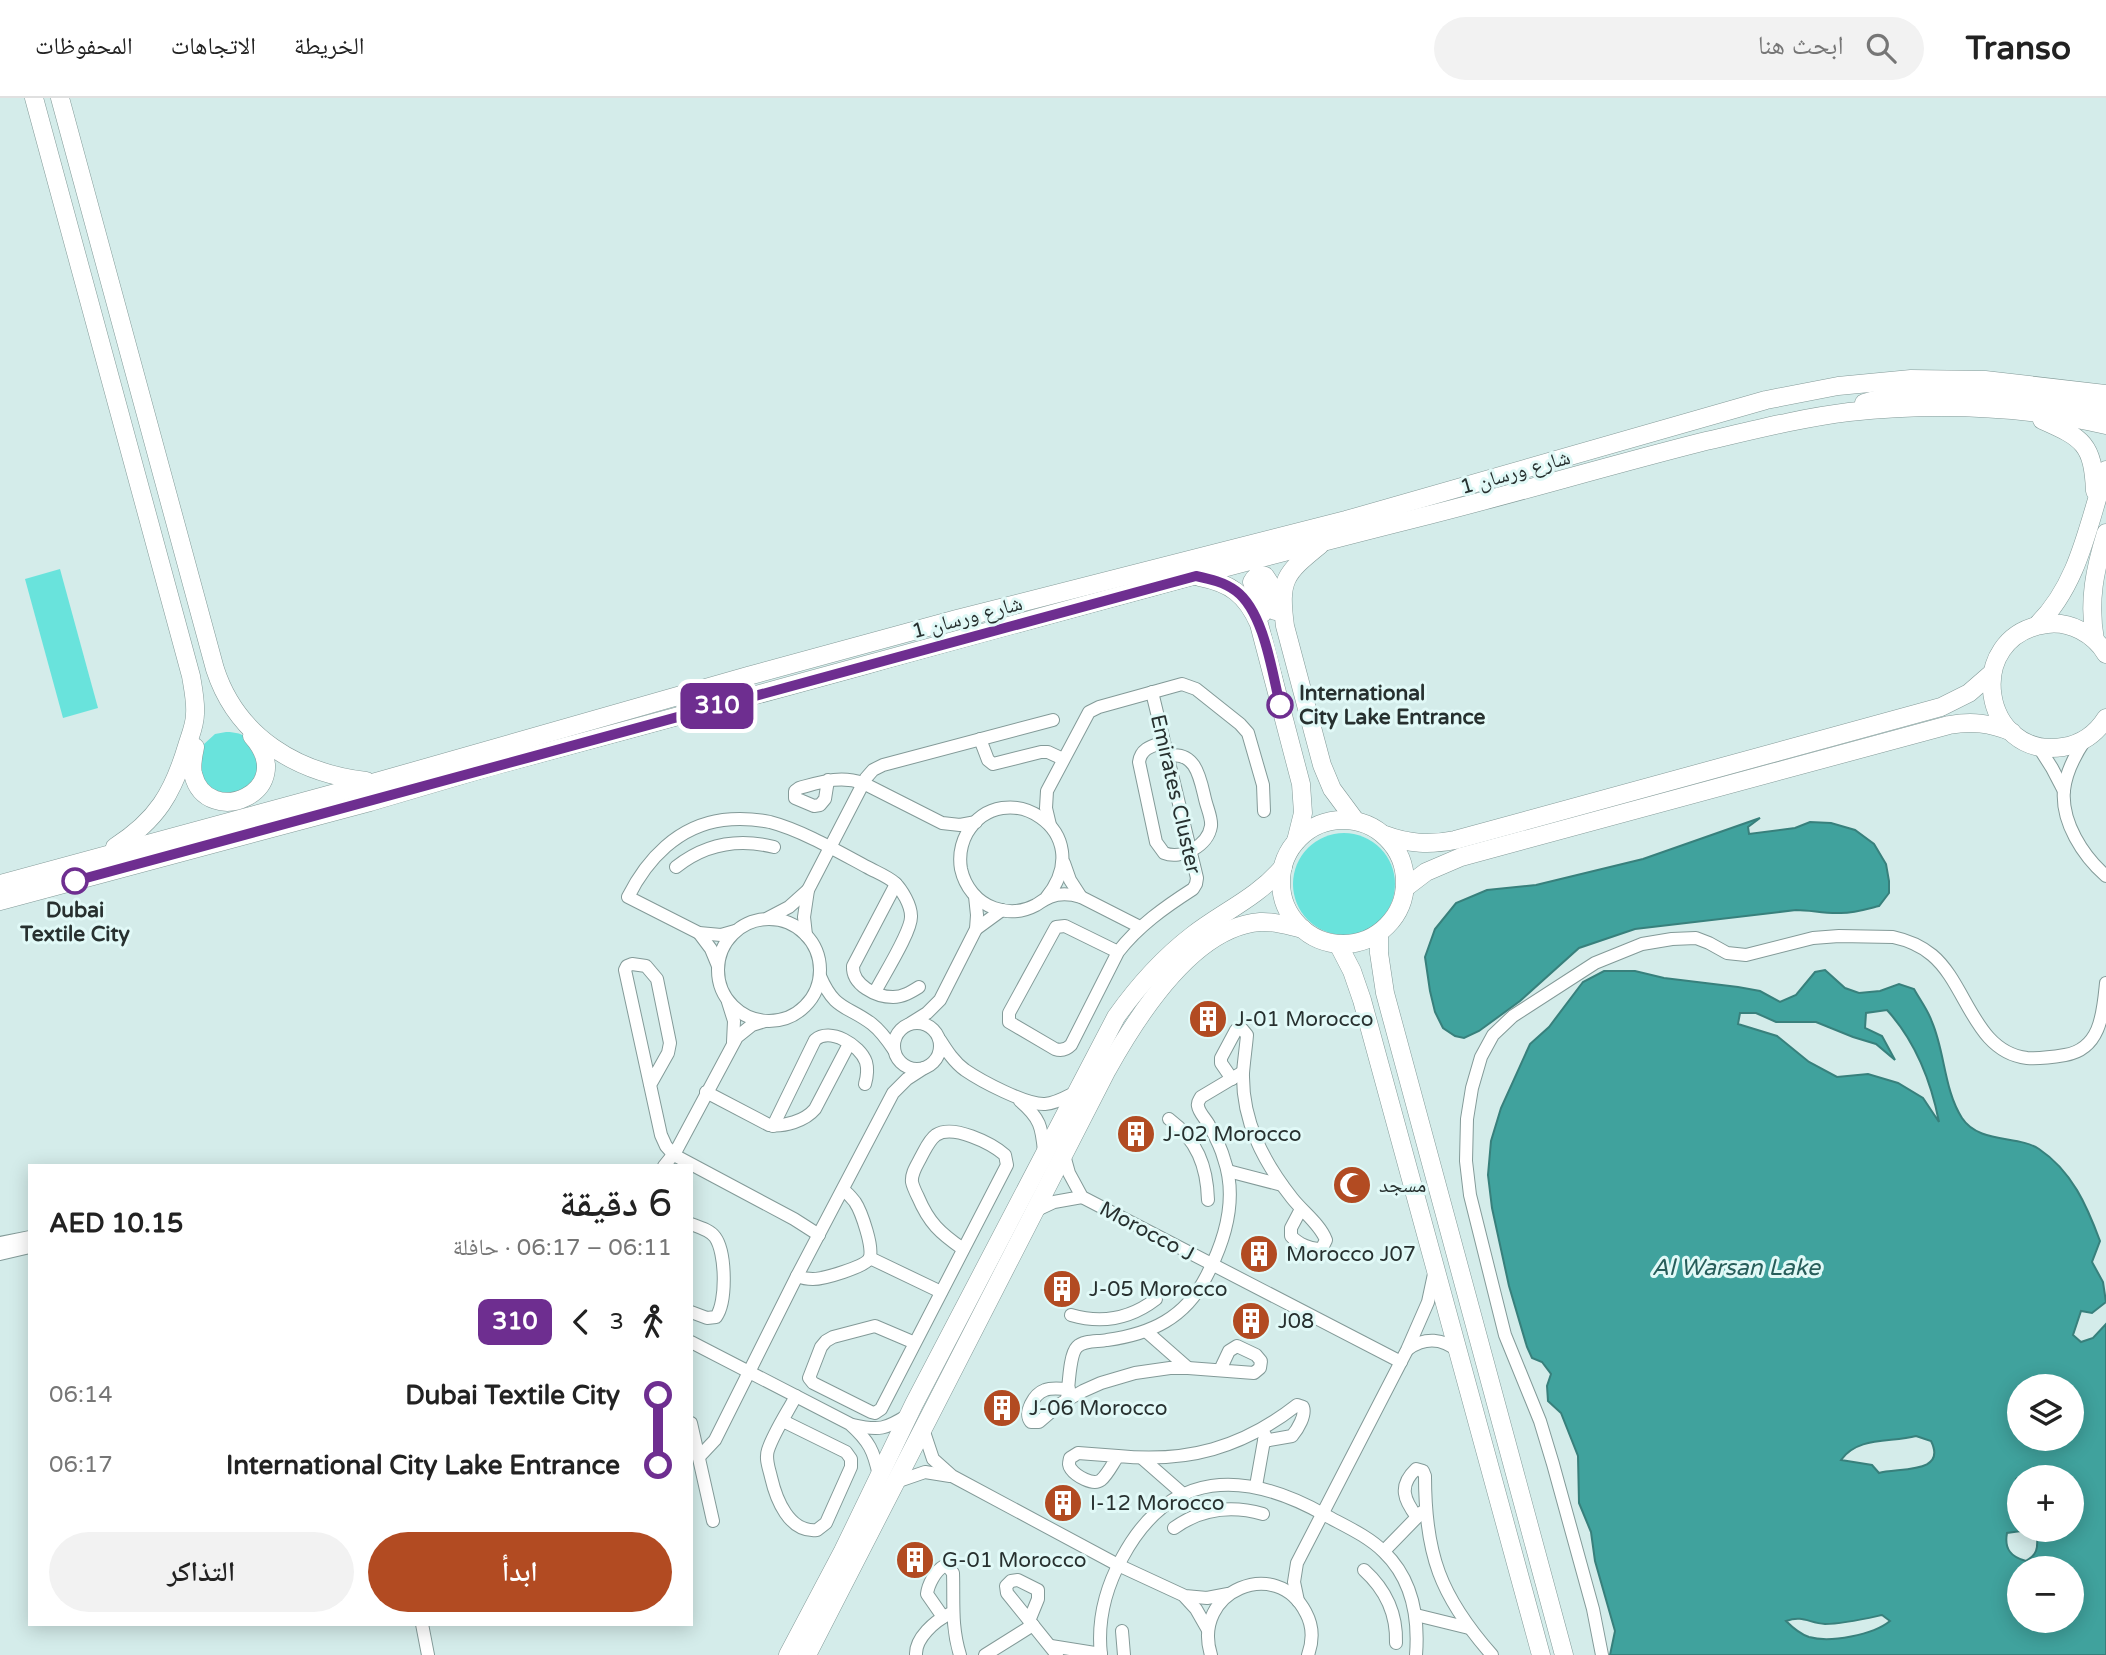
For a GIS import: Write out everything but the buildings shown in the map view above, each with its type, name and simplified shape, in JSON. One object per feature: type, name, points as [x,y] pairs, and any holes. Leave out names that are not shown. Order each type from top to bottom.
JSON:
[{"type":"street","points":[[34,98],[191,676],[196,738],[193,774],[197,784],[212,798],[222,802],[243,800],[252,794],[264,777],[265,756],[261,747],[233,714],[215,669],[61,98]]},
{"type":"street","name":"شارع ورسان 1","points":[[0,884],[957,619],[1346,520],[1777,398],[1838,386],[1911,379],[1985,380],[2106,394]]},
{"type":"street","points":[[2059,388],[2106,380]]},
{"type":"street","points":[[1846,412],[1885,397],[1954,393],[2012,396],[2106,410]]},
{"type":"street","name":"شارع ورسان 1","points":[[0,901],[1196,576],[1700,443],[1846,412],[1934,408],[2022,412],[2062,416],[2106,425]]},
{"type":"street","points":[[2022,412],[2065,430],[2084,445],[2093,463],[2096,501]]},
{"type":"street","points":[[2037,625],[2057,602],[2072,575],[2106,470]]},
{"type":"street","points":[[2100,647],[2091,616],[2091,592],[2106,533]]},
{"type":"street","points":[[1326,541],[1294,566],[1284,587],[1282,604],[1293,656],[1327,778],[1339,800],[1355,820]]},
{"type":"street","points":[[1264,641],[1263,615],[1252,582],[1261,575],[1269,582],[1278,621],[1293,656]]},
{"type":"street","points":[[1196,576],[1224,584],[1240,594],[1256,616],[1264,641],[1301,784],[1303,813],[1296,841],[1283,867],[1281,887],[1286,905],[1296,922],[1323,941],[1355,943],[1379,933],[1397,914],[1405,888],[1403,863],[1396,848],[1376,828],[1355,820],[1328,821],[1315,826],[1296,841]]},
{"type":"street","points":[[2100,647],[2082,631],[2068,625],[2037,625],[2012,638],[2003,648],[1992,673],[1992,695],[1998,715],[2012,732],[2038,746],[2067,747],[2085,739],[2105,722]]},
{"type":"street","points":[[1385,835],[1419,844],[1455,840],[1941,706],[1969,694],[1992,673]]},
{"type":"street","points":[[1049,825],[1047,791],[1089,712],[1182,684],[1192,686],[1244,728],[1250,738],[1261,776],[1264,811]]},
{"type":"street","name":"Emirates Cluster","points":[[1140,927],[1195,886],[1197,878],[1152,692]]},
{"type":"street","points":[[229,704],[259,736],[292,760],[333,776],[376,782]]},
{"type":"street","points":[[97,857],[136,832],[162,805],[176,778],[195,716]]},
{"type":"street","points":[[806,935],[804,908],[808,890],[863,783],[873,770],[883,765],[1054,720]]},
{"type":"street","points":[[1405,888],[1426,872],[1461,857],[1949,725],[1981,722],[2012,732]]},
{"type":"street","points":[[980,739],[988,760],[993,764],[1041,752],[1048,752],[1063,759]]},
{"type":"street","points":[[2064,791],[2074,759],[2085,739]]},
{"type":"street","points":[[1164,741],[1145,749],[1139,762],[1156,842],[1160,850],[1167,855],[1176,856],[1190,852],[1205,839],[1211,822],[1195,767],[1185,757],[1173,754],[1167,756]]},
{"type":"street","points":[[2038,746],[2064,791],[2074,834],[2085,853],[2106,876]]},
{"type":"street","points":[[828,780],[849,779],[863,783],[942,822],[960,825],[976,821],[995,811],[1030,804],[1047,791]]},
{"type":"street","points":[[1016,808],[1034,813],[1049,825],[1057,836],[1070,880],[1081,897]]},
{"type":"street","points":[[735,932],[721,935],[699,933],[628,897],[647,865],[667,845],[692,829],[721,820],[745,819],[781,825],[896,884],[910,907],[911,921],[875,992]]},
{"type":"street","points":[[721,820],[726,844]]},
{"type":"street","points":[[960,853],[966,836],[976,821]]},
{"type":"street","points":[[942,822],[952,833],[960,853],[965,882],[983,903],[1003,910],[1026,909],[1046,898],[1067,894],[1081,897],[1140,927],[1118,952],[1071,1045],[1066,1049],[1055,1049],[1009,1022],[1009,1013],[1056,928],[1065,926],[1118,952]]},
{"type":"street","points":[[676,867],[701,852],[726,844],[750,843],[774,847]]},
{"type":"street","points":[[1046,898],[1061,874],[1063,861]]},
{"type":"street","points":[[807,1655],[840,1590],[888,1479],[909,1415],[1116,1017],[1151,973],[1193,935],[1259,892],[1283,867]]},
{"type":"street","points":[[896,884],[853,966],[853,974],[857,981],[875,992],[893,997],[911,992],[919,986]]},
{"type":"street","points":[[767,919],[789,907],[808,890]]},
{"type":"street","points":[[893,1093],[895,1037],[940,1000],[976,929],[975,896]]},
{"type":"street","points":[[976,929],[1003,910]]},
{"type":"street","points":[[718,967],[720,953],[735,932],[755,920],[788,922],[806,935],[817,954],[820,976],[828,992],[841,1007]]},
{"type":"street","points":[[788,1655],[843,1550],[923,1429],[1107,1070],[1132,1028],[1159,990],[1187,962],[1218,937],[1248,924],[1272,922],[1303,929]]},
{"type":"street","points":[[699,933],[711,948],[718,967],[722,990],[734,1021],[733,1043]]},
{"type":"street","points":[[1379,933],[1385,993],[1564,1655]]},
{"type":"street","points":[[1602,1655],[1587,1586],[1553,1464],[1540,1421],[1505,1335],[1469,1195],[1466,1161],[1469,1104],[1481,1057],[1493,1035],[1513,1016],[1595,963],[1634,947],[1681,938],[1703,940],[1721,951],[1739,956],[1826,936],[1893,937],[1903,940],[1924,949],[1940,963],[1988,1037],[2002,1049],[2026,1058],[2071,1054],[2089,1043],[2100,1026],[2106,983]]},
{"type":"street","points":[[1338,944],[1362,999],[1541,1655]]},
{"type":"street","points":[[650,1085],[670,1043],[656,979],[646,966],[632,964],[627,965],[625,970],[650,1085],[661,1135],[674,1155],[691,1164]]},
{"type":"street","points":[[803,1009],[814,994],[820,976]]},
{"type":"street","points":[[699,1457],[715,1440],[893,1093],[907,1079],[937,1059],[940,1000]]},
{"type":"street","points":[[728,1001],[744,1015],[765,1021]]},
{"type":"street","points":[[666,1164],[674,1155],[733,1043],[746,1028],[765,1021],[785,1019],[803,1009],[822,1004],[841,1007],[871,1023],[884,1036],[900,1062],[911,1068],[964,1069]]},
{"type":"street","points":[[871,1023],[920,1022],[928,1025],[952,1058],[964,1069],[1015,1097],[1030,1110],[1038,1120],[1042,1132],[1044,1153]]},
{"type":"street","points":[[773,1126],[818,1038],[824,1035],[830,1034],[856,1048],[865,1061],[865,1084]]},
{"type":"street","points":[[706,1092],[765,1124],[773,1126],[803,1119],[813,1113],[849,1044]]},
{"type":"street","name":"Morocco J","points":[[1188,1368],[1152,1370],[1118,1377],[1068,1394],[1073,1353],[1077,1346],[1147,1332],[1167,1321],[1186,1305],[1201,1286],[1219,1251],[1227,1224],[1230,1197],[1228,1171],[1219,1144],[1198,1108],[1201,1097],[1238,1075],[1252,1132],[1268,1165],[1282,1185]]},
{"type":"street","points":[[1015,1097],[1045,1104],[1076,1092]]},
{"type":"street","points":[[1170,1119],[1183,1130],[1199,1153],[1205,1171],[1208,1200]]},
{"type":"street","points":[[915,1343],[875,1326],[833,1337],[821,1347],[809,1378],[813,1383],[871,1412],[875,1413],[881,1409],[915,1343],[963,1249],[1007,1162],[1005,1155],[995,1148],[948,1130],[930,1141],[912,1175],[912,1183],[931,1222],[941,1234],[963,1249]]},
{"type":"street","points":[[1199,1153],[1219,1144]]},
{"type":"street","name":"Morocco J","points":[[1064,1155],[1069,1173],[1082,1197],[1212,1265],[1404,1356]]},
{"type":"street","points":[[693,1165],[819,1235]]},
{"type":"street","points":[[1228,1171],[1282,1185],[1301,1209]]},
{"type":"street","points":[[797,1276],[814,1279],[825,1277],[864,1264],[870,1258],[871,1247],[859,1210],[843,1190]]},
{"type":"street","name":"Morocco J","points":[[1037,1210],[1054,1202],[1082,1197]]},
{"type":"street","points":[[693,1225],[715,1238],[724,1286],[723,1302],[716,1317],[707,1318],[693,1313]]},
{"type":"street","points":[[0,1242],[28,1237]]},
{"type":"street","points":[[0,1254],[28,1247]]},
{"type":"street","points":[[870,1258],[941,1292]]},
{"type":"street","points":[[1185,1597],[1207,1598],[1228,1594],[1246,1585],[1266,1584],[1283,1576],[1297,1563],[1404,1356],[1428,1302],[1435,1266]]},
{"type":"street","points":[[1071,1315],[1088,1319],[1115,1319],[1141,1310],[1156,1299]]},
{"type":"street","points":[[1115,1319],[1120,1339]]},
{"type":"street","points":[[1147,1332],[1188,1368],[1220,1370]]},
{"type":"street","points":[[1404,1356],[1420,1342],[1434,1340],[1459,1352]]},
{"type":"street","points":[[693,1343],[850,1424],[868,1429],[883,1429],[909,1415]]},
{"type":"street","points":[[783,1421],[846,1452],[851,1458],[851,1467],[826,1523],[817,1530],[806,1529],[788,1516],[779,1503],[767,1454],[783,1421],[796,1396]]},
{"type":"street","points":[[850,1424],[871,1447],[888,1479]]},
{"type":"street","points":[[923,1429],[933,1459],[952,1476],[1118,1565],[1185,1597],[1201,1615],[1208,1631],[1212,1655]]},
{"type":"street","points":[[693,1432],[713,1521]]},
{"type":"street","points":[[1118,1456],[1143,1459],[1201,1453],[1265,1435],[1256,1486]]},
{"type":"street","points":[[1143,1459],[1183,1494]]},
{"type":"street","points":[[888,1479],[925,1472],[952,1476]]},
{"type":"street","points":[[985,1655],[1031,1623],[1054,1650],[1101,1654],[1099,1637],[1107,1590],[1118,1565],[1142,1527],[1161,1509],[1183,1494],[1214,1485],[1235,1484],[1256,1486],[1297,1499],[1384,1551],[1407,1585],[1416,1615],[1416,1655]]},
{"type":"street","points":[[1214,1485],[1219,1509]]},
{"type":"street","points":[[1174,1528],[1197,1515],[1219,1509],[1247,1509],[1263,1514]]},
{"type":"street","points":[[1384,1551],[1421,1513],[1438,1574],[1457,1611],[1487,1653]]},
{"type":"street","points":[[840,1590],[834,1590],[832,1586],[842,1562],[843,1550]]},
{"type":"street","points":[[1297,1563],[1294,1583],[1298,1601],[1309,1620],[1311,1641],[1308,1655]]},
{"type":"street","points":[[1364,1570],[1387,1599],[1395,1626],[1396,1643]]},
{"type":"street","points":[[1266,1584],[1287,1592],[1298,1601]]},
{"type":"street","points":[[1387,1599],[1407,1585]]},
{"type":"street","points":[[1208,1631],[1212,1614],[1228,1594]]},
{"type":"street","points":[[916,1655],[918,1643],[932,1626],[947,1615],[960,1655]]},
{"type":"street","points":[[1416,1615],[1469,1628]]},
{"type":"street","points":[[422,1626],[428,1655]]},
{"type":"street","points":[[1122,1631],[1124,1655]]},
{"type":"street","points":[[1311,1641],[1319,1655]]},
{"type":"shaded area","points":[[60,569],[98,708],[63,718],[25,579]]},
{"type":"shaded area","points":[[226,732],[243,735],[248,739],[261,772],[243,793],[215,793],[200,777],[203,745],[215,734]]},
{"type":"shaded area","points":[[1344,833],[1364,837],[1380,848],[1391,864],[1395,884],[1391,904],[1380,920],[1364,931],[1344,935],[1324,931],[1308,920],[1297,904],[1293,884],[1297,864],[1308,848],[1324,837]]},
{"type":"water","points":[[1760,818],[1748,827],[1749,834],[1795,828],[1810,822],[1831,823],[1855,830],[1874,844],[1886,864],[1889,893],[1879,906],[1851,912],[1796,910],[1635,929],[1579,948],[1520,1001],[1479,1031],[1464,1038],[1443,1028],[1435,1012],[1425,957],[1435,929],[1456,903],[1487,890],[1536,885],[1643,859]]},
{"type":"water","name":"Al Warsan Lake","points":[[1825,970],[1845,988],[1859,993],[1880,991],[1899,984],[1914,989],[1932,1022],[1948,1083],[1962,1118],[1978,1132],[2030,1145],[2051,1158],[2077,1190],[2090,1215],[2100,1241],[2092,1262],[2103,1282],[2106,1302],[2092,1313],[2081,1311],[2073,1335],[2081,1342],[2093,1338],[2106,1324],[2106,1655],[1610,1655],[1615,1631],[1595,1561],[1591,1532],[1579,1503],[1578,1456],[1561,1413],[1548,1401],[1547,1386],[1551,1374],[1542,1362],[1532,1358],[1509,1286],[1492,1208],[1488,1175],[1491,1141],[1501,1108],[1530,1044],[1549,1027],[1583,982],[1604,971],[1635,971],[1664,978],[1738,987],[1760,991],[1780,1002],[1796,995],[1815,972]],"holes":[[[1887,1010],[1914,1048],[1939,1122],[1923,1098],[1898,1083],[1868,1074],[1837,1077],[1809,1062],[1777,1036],[1738,1024],[1740,1013],[1756,1013],[1776,1022],[1816,1022],[1876,1044],[1895,1060],[1882,1036],[1865,1028],[1866,1013]],[[1916,1436],[1931,1441],[1934,1452],[1932,1460],[1918,1468],[1879,1473],[1872,1465],[1841,1460],[1856,1447]],[[2007,1465],[2084,1465],[2084,1542],[2037,1544],[2033,1556],[2084,1556],[2084,1633],[2007,1633],[2007,1556],[2014,1556],[2008,1548],[2006,1539]],[[1882,1615],[1890,1621],[1882,1626],[1862,1634],[1828,1639],[1806,1636],[1786,1621],[1802,1619],[1832,1624]]]},
{"type":"bus line","name":"310","points":[[75,881],[1196,576],[1215,580],[1234,589],[1251,608],[1262,633],[1280,705]]},
{"type":"place","name":"International City Lake Entrance","points":[[1280,705]]},
{"type":"place","name":"Dubai Textile City","points":[[75,881]]},
{"type":"place","name":"J-01 Morocco","points":[[1208,1019]]},
{"type":"place","name":"J-02 Morocco","points":[[1136,1134]]},
{"type":"place","name":"مسجد","points":[[1352,1185]]},
{"type":"place","name":"Morocco J07","points":[[1259,1254]]},
{"type":"place","name":"J-05 Morocco","points":[[1062,1289]]},
{"type":"place","name":"J08","points":[[1251,1321]]},
{"type":"place","name":"J-06 Morocco","points":[[1002,1408]]},
{"type":"place","name":"I-12 Morocco","points":[[1063,1503]]},
{"type":"place","name":"G-01 Morocco","points":[[915,1560]]}]
